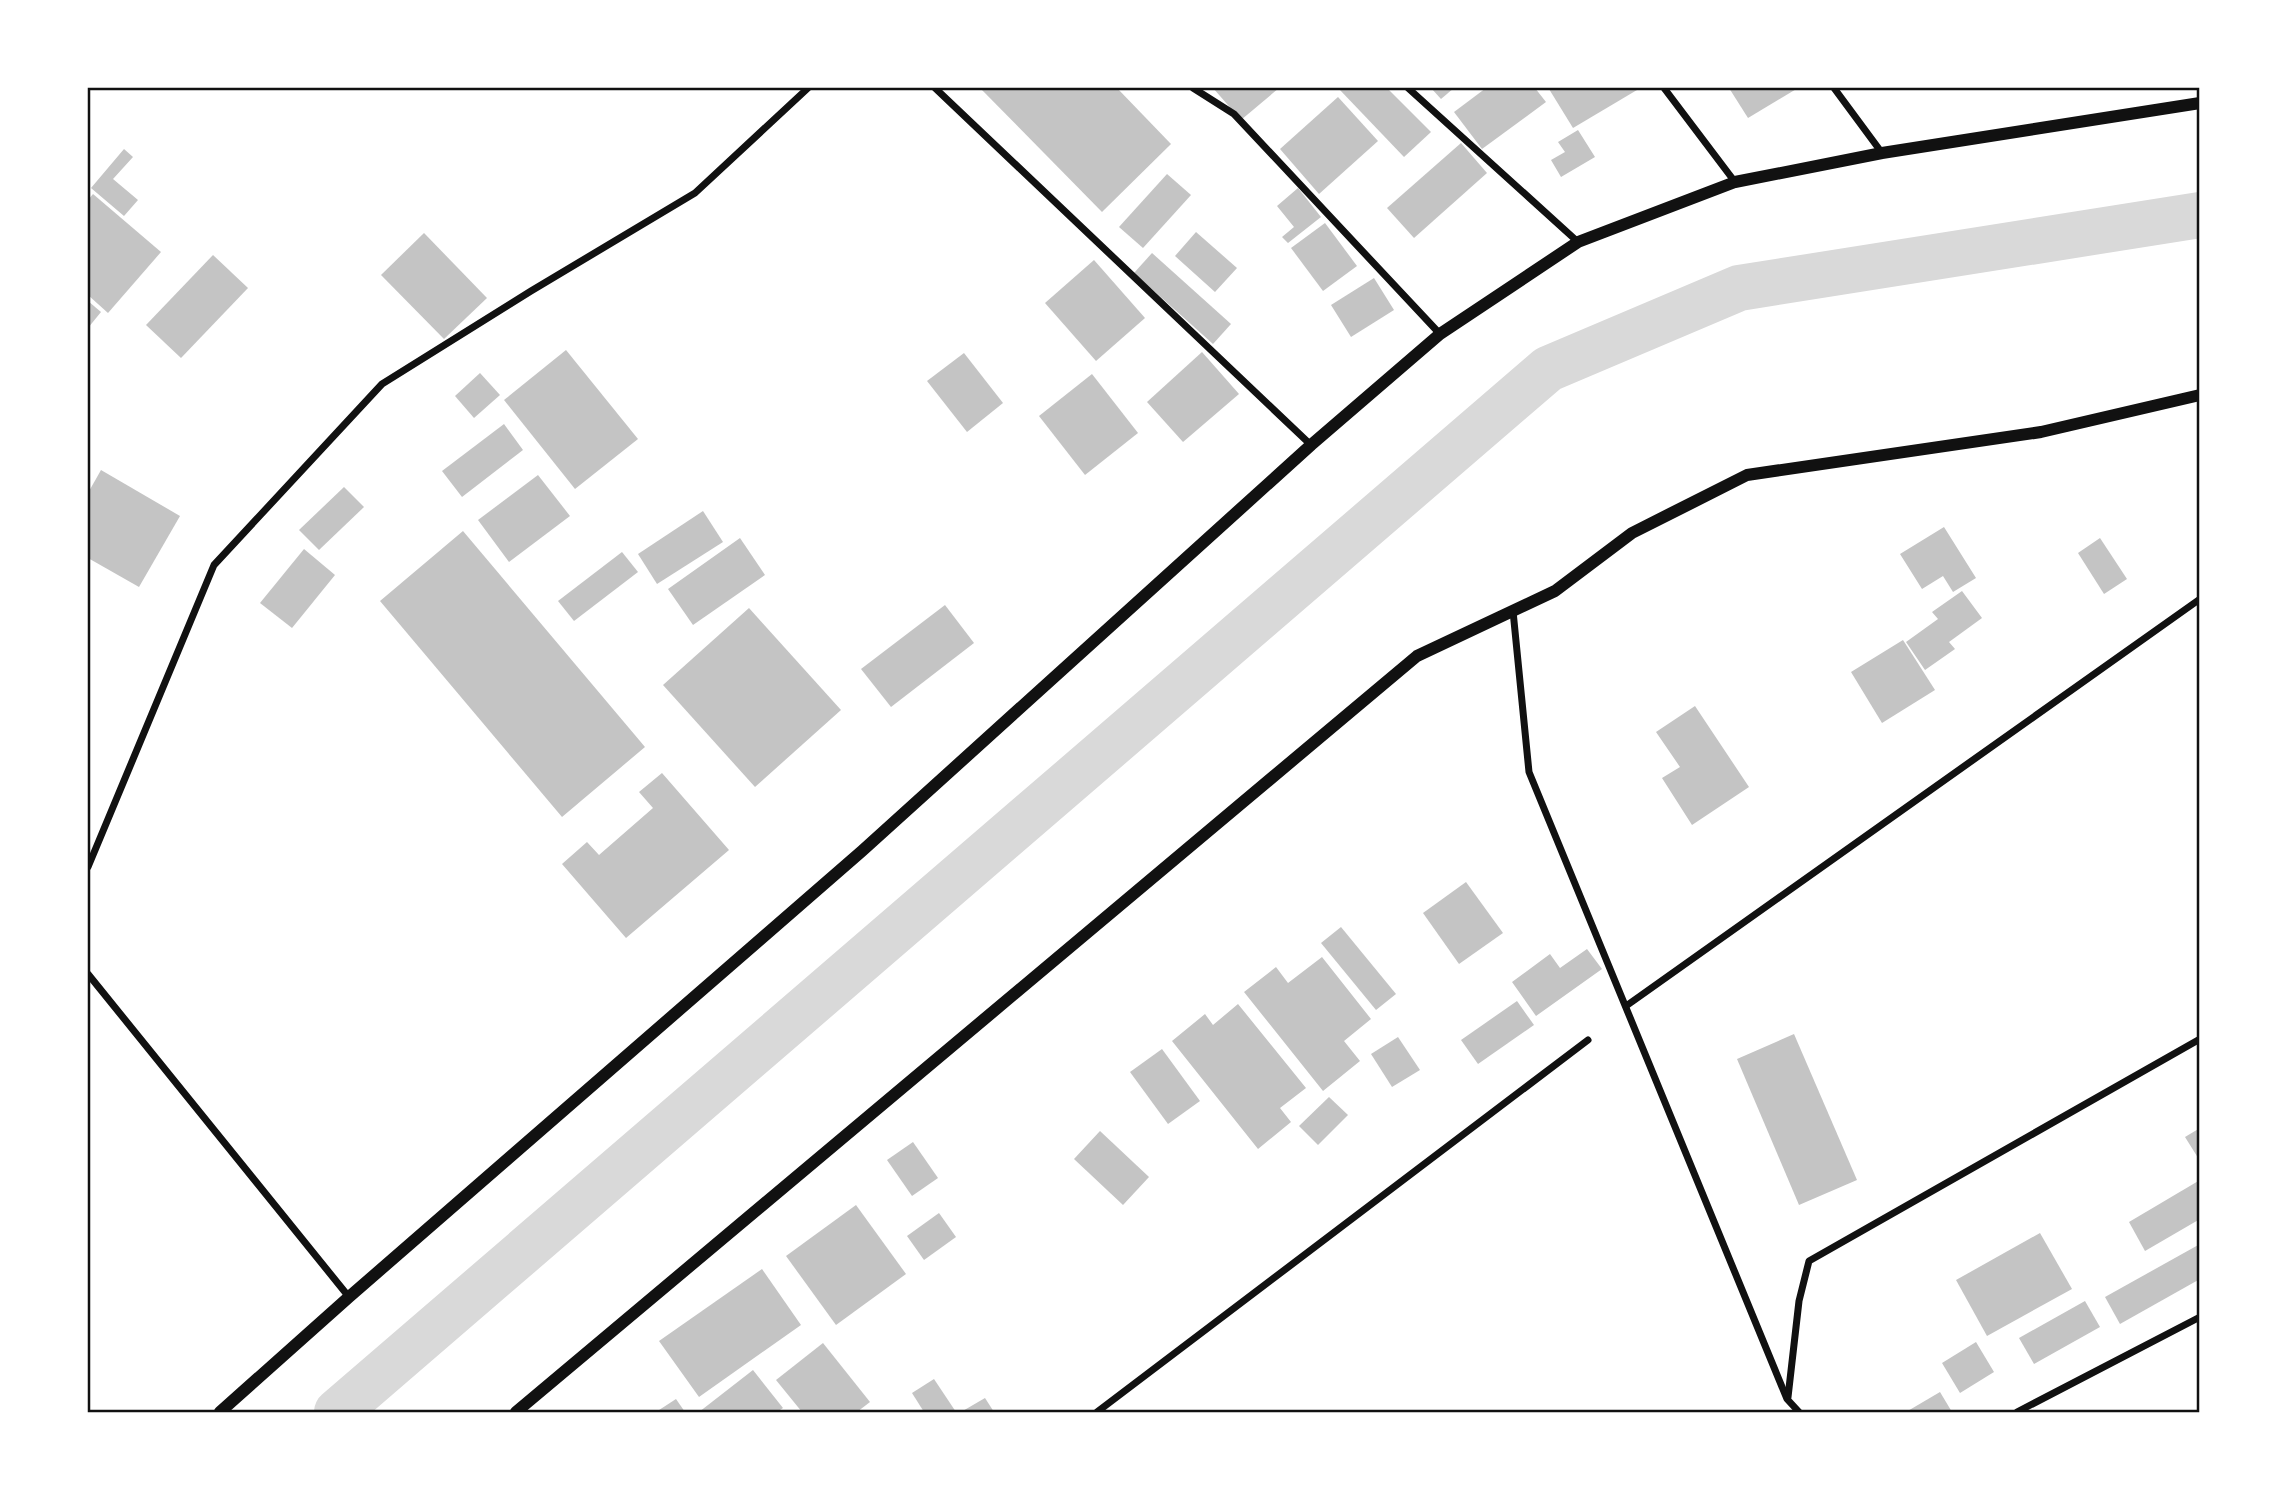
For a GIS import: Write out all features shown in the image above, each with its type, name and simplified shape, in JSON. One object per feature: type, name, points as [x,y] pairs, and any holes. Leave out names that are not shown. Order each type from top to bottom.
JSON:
[{"type":"street","points":[[88,867],[214,565],[382,384],[531,290],[695,192],[808,88]]},
{"type":"street","points":[[936,88],[1311,445]]},
{"type":"street","points":[[1193,88],[1234,114],[1440,334]]},
{"type":"street","points":[[1408,88],[1578,243]]},
{"type":"street","points":[[1664,88],[1735,182]]},
{"type":"street","points":[[1834,88],[1882,153]]},
{"type":"street","points":[[220,1412],[862,851],[1311,445],[1440,334],[1578,243],[1735,182],[1882,153],[2200,103]]},
{"type":"street","points":[[516,1412],[1417,656],[1555,591],[1632,533],[1747,475],[2041,432],[2200,395]]},
{"type":"street","points":[[1626,1006],[2200,599]]},
{"type":"street","points":[[1513,611],[1529,772],[1787,1399],[1799,1412]]},
{"type":"street","points":[[88,974],[349,1297]]},
{"type":"street","points":[[1787,1399],[1799,1301],[1809,1261],[2200,1039]]},
{"type":"street","points":[[1097,1412],[1588,1040]]},
{"type":"street","points":[[2017,1412],[2200,1317]]},
{"type":"building","points":[[980,88],[1117,88],[1171,144],[1102,212]]},
{"type":"building","points":[[1213,88],[1279,88],[1241,120]]},
{"type":"building","points":[[1387,88],[1431,132],[1404,157],[1339,89]]},
{"type":"building","points":[[1431,88],[1454,88],[1441,99]]},
{"type":"building","points":[[1486,88],[1535,88],[1546,102],[1482,149],[1454,112]]},
{"type":"building","points":[[1729,88],[1798,88],[1748,118]]},
{"type":"building","points":[[1549,89],[1637,90],[1573,128]]},
{"type":"building","points":[[1338,97],[1378,141],[1319,194],[1280,149]]},
{"type":"building","points":[[1578,130],[1595,157],[1561,177],[1551,160],[1565,152],[1558,142]]},
{"type":"building","points":[[1461,143],[1487,173],[1414,238],[1387,208]]},
{"type":"building","points":[[124,149],[133,157],[113,179],[138,200],[124,216],[91,188]]},
{"type":"building","points":[[1167,174],[1191,195],[1143,248],[1119,227]]},
{"type":"building","points":[[1298,188],[1321,217],[1288,243],[1282,237],[1294,227],[1277,206]]},
{"type":"building","points":[[93,194],[161,252],[108,313],[88,295],[88,200]]},
{"type":"building","points":[[1325,223],[1357,266],[1323,291],[1291,248]]},
{"type":"building","points":[[1196,232],[1237,268],[1215,292],[1175,256]]},
{"type":"building","points":[[424,233],[487,298],[444,339],[381,275]]},
{"type":"building","points":[[1152,253],[1231,324],[1213,344],[1134,273]]},
{"type":"building","points":[[213,255],[248,288],[181,358],[146,325]]},
{"type":"building","points":[[1094,260],[1145,318],[1096,361],[1045,303]]},
{"type":"building","points":[[1374,278],[1394,310],[1351,337],[1331,305]]},
{"type":"building","points":[[88,301],[101,312],[88,328]]},
{"type":"building","points":[[566,350],[638,439],[575,489],[504,400]]},
{"type":"building","points":[[1202,352],[1239,394],[1183,442],[1147,402]]},
{"type":"building","points":[[964,353],[1003,403],[967,432],[927,381]]},
{"type":"building","points":[[480,373],[500,395],[474,418],[455,396]]},
{"type":"building","points":[[1092,374],[1138,433],[1085,475],[1039,416]]},
{"type":"building","points":[[504,424],[523,450],[462,497],[442,471]]},
{"type":"building","points":[[101,470],[180,516],[139,587],[88,558],[88,493]]},
{"type":"building","points":[[538,475],[570,516],[509,562],[478,520]]},
{"type":"building","points":[[344,487],[364,507],[319,550],[299,530]]},
{"type":"building","points":[[703,511],[723,542],[657,584],[638,554]]},
{"type":"building","points":[[1944,527],[1976,578],[1953,592],[1943,576],[1922,589],[1900,554]]},
{"type":"building","points":[[463,531],[645,747],[562,817],[380,601]]},
{"type":"building","points":[[740,538],[765,575],[693,625],[668,589]]},
{"type":"building","points":[[2100,538],[2127,579],[2104,594],[2078,553]]},
{"type":"building","points":[[304,549],[335,575],[292,628],[260,603]]},
{"type":"building","points":[[622,552],[638,572],[574,621],[558,601]]},
{"type":"building","points":[[1962,591],[1982,618],[1949,642],[1955,649],[1925,670],[1906,642],[1938,619],[1932,612]]},
{"type":"building","points":[[945,605],[974,643],[891,707],[861,669]]},
{"type":"building","points":[[749,608],[841,710],[755,787],[663,685]]},
{"type":"building","points":[[1903,640],[1935,690],[1882,723],[1851,672]]},
{"type":"building","points":[[1695,706],[1749,787],[1692,825],[1662,778],[1680,767],[1656,732]]},
{"type":"building","points":[[662,773],[729,850],[626,938],[562,864],[587,842],[599,855],[653,808],[639,792]]},
{"type":"building","points":[[1466,882],[1503,933],[1459,964],[1423,913]]},
{"type":"building","points":[[1341,927],[1396,994],[1376,1010],[1321,943]]},
{"type":"building","points":[[1587,949],[1602,969],[1536,1016],[1512,982],[1550,954],[1560,968]]},
{"type":"building","points":[[1322,957],[1371,1019],[1344,1041],[1360,1061],[1323,1091],[1244,992],[1276,967],[1288,983]]},
{"type":"building","points":[[1517,1001],[1534,1025],[1478,1064],[1461,1040]]},
{"type":"building","points":[[1238,1004],[1306,1088],[1280,1108],[1291,1122],[1258,1149],[1172,1041],[1205,1014],[1213,1025]]},
{"type":"building","points":[[1794,1034],[1857,1180],[1799,1205],[1737,1059]]},
{"type":"building","points":[[1398,1037],[1420,1070],[1392,1087],[1371,1054]]},
{"type":"building","points":[[1162,1049],[1200,1101],[1168,1124],[1130,1072]]},
{"type":"building","points":[[1329,1097],[1348,1115],[1318,1145],[1299,1126]]},
{"type":"building","points":[[2200,1128],[2200,1161],[2185,1137]]},
{"type":"building","points":[[1100,1131],[1149,1177],[1123,1205],[1074,1159]]},
{"type":"building","points":[[913,1142],[938,1178],[912,1196],[887,1160]]},
{"type":"building","points":[[2200,1180],[2200,1219],[2145,1251],[2129,1222]]},
{"type":"building","points":[[856,1205],[906,1274],[836,1325],[786,1256]]},
{"type":"building","points":[[939,1213],[956,1237],[924,1260],[907,1236]]},
{"type":"building","points":[[2040,1233],[2072,1289],[1987,1336],[1956,1280]]},
{"type":"building","points":[[2200,1244],[2200,1279],[2120,1324],[2105,1297]]},
{"type":"building","points":[[762,1269],[801,1325],[699,1397],[659,1341]]},
{"type":"building","points":[[2085,1301],[2100,1327],[2034,1364],[2019,1338]]},
{"type":"building","points":[[1976,1342],[1994,1372],[1960,1393],[1942,1363]]},
{"type":"building","points":[[823,1343],[870,1402],[857,1412],[802,1412],[776,1380]]},
{"type":"building","points":[[753,1370],[783,1408],[777,1412],[699,1412]]},
{"type":"building","points":[[934,1379],[956,1412],[924,1412],[912,1393]]},
{"type":"building","points":[[1940,1392],[1952,1412],[1906,1412]]},
{"type":"building","points":[[985,1398],[994,1412],[961,1412]]},
{"type":"building","points":[[676,1399],[685,1412],[656,1412]]},
{"type":"waterway","points":[[337,1412],[1548,369],[1739,288],[2200,215]]}]
